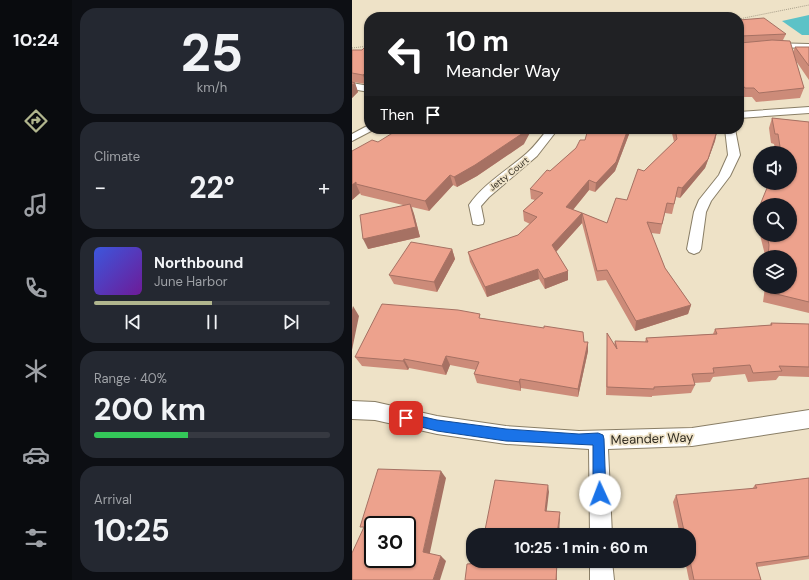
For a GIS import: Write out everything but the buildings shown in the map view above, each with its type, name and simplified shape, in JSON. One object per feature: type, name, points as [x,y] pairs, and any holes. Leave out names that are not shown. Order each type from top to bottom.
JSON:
[{"type":"street","points":[[744,48],[769,45],[809,46]]},
{"type":"street","points":[[352,86],[364,88]]},
{"type":"street","points":[[744,115],[782,114],[809,110]]},
{"type":"street","points":[[352,138],[364,131]]},
{"type":"street","name":"Jetty Court","points":[[478,221],[475,205],[485,194],[533,154],[549,134]]},
{"type":"street","points":[[694,249],[700,212],[705,200],[724,176],[734,155],[731,134]]},
{"type":"street","name":"Meander Way","points":[[352,410],[375,411],[437,425],[506,435],[579,440],[692,437],[809,420]]},
{"type":"street","points":[[598,439],[601,528]]},
{"type":"street","points":[[601,568],[602,580]]},
{"type":"path","points":[[744,18],[809,5]]},
{"type":"path","points":[[352,48],[364,47]]},
{"type":"water","points":[[809,15],[809,35],[802,35],[782,21]]},
{"type":"route","points":[[406,418],[437,425],[506,435],[579,440],[598,439],[600,494]]}]
